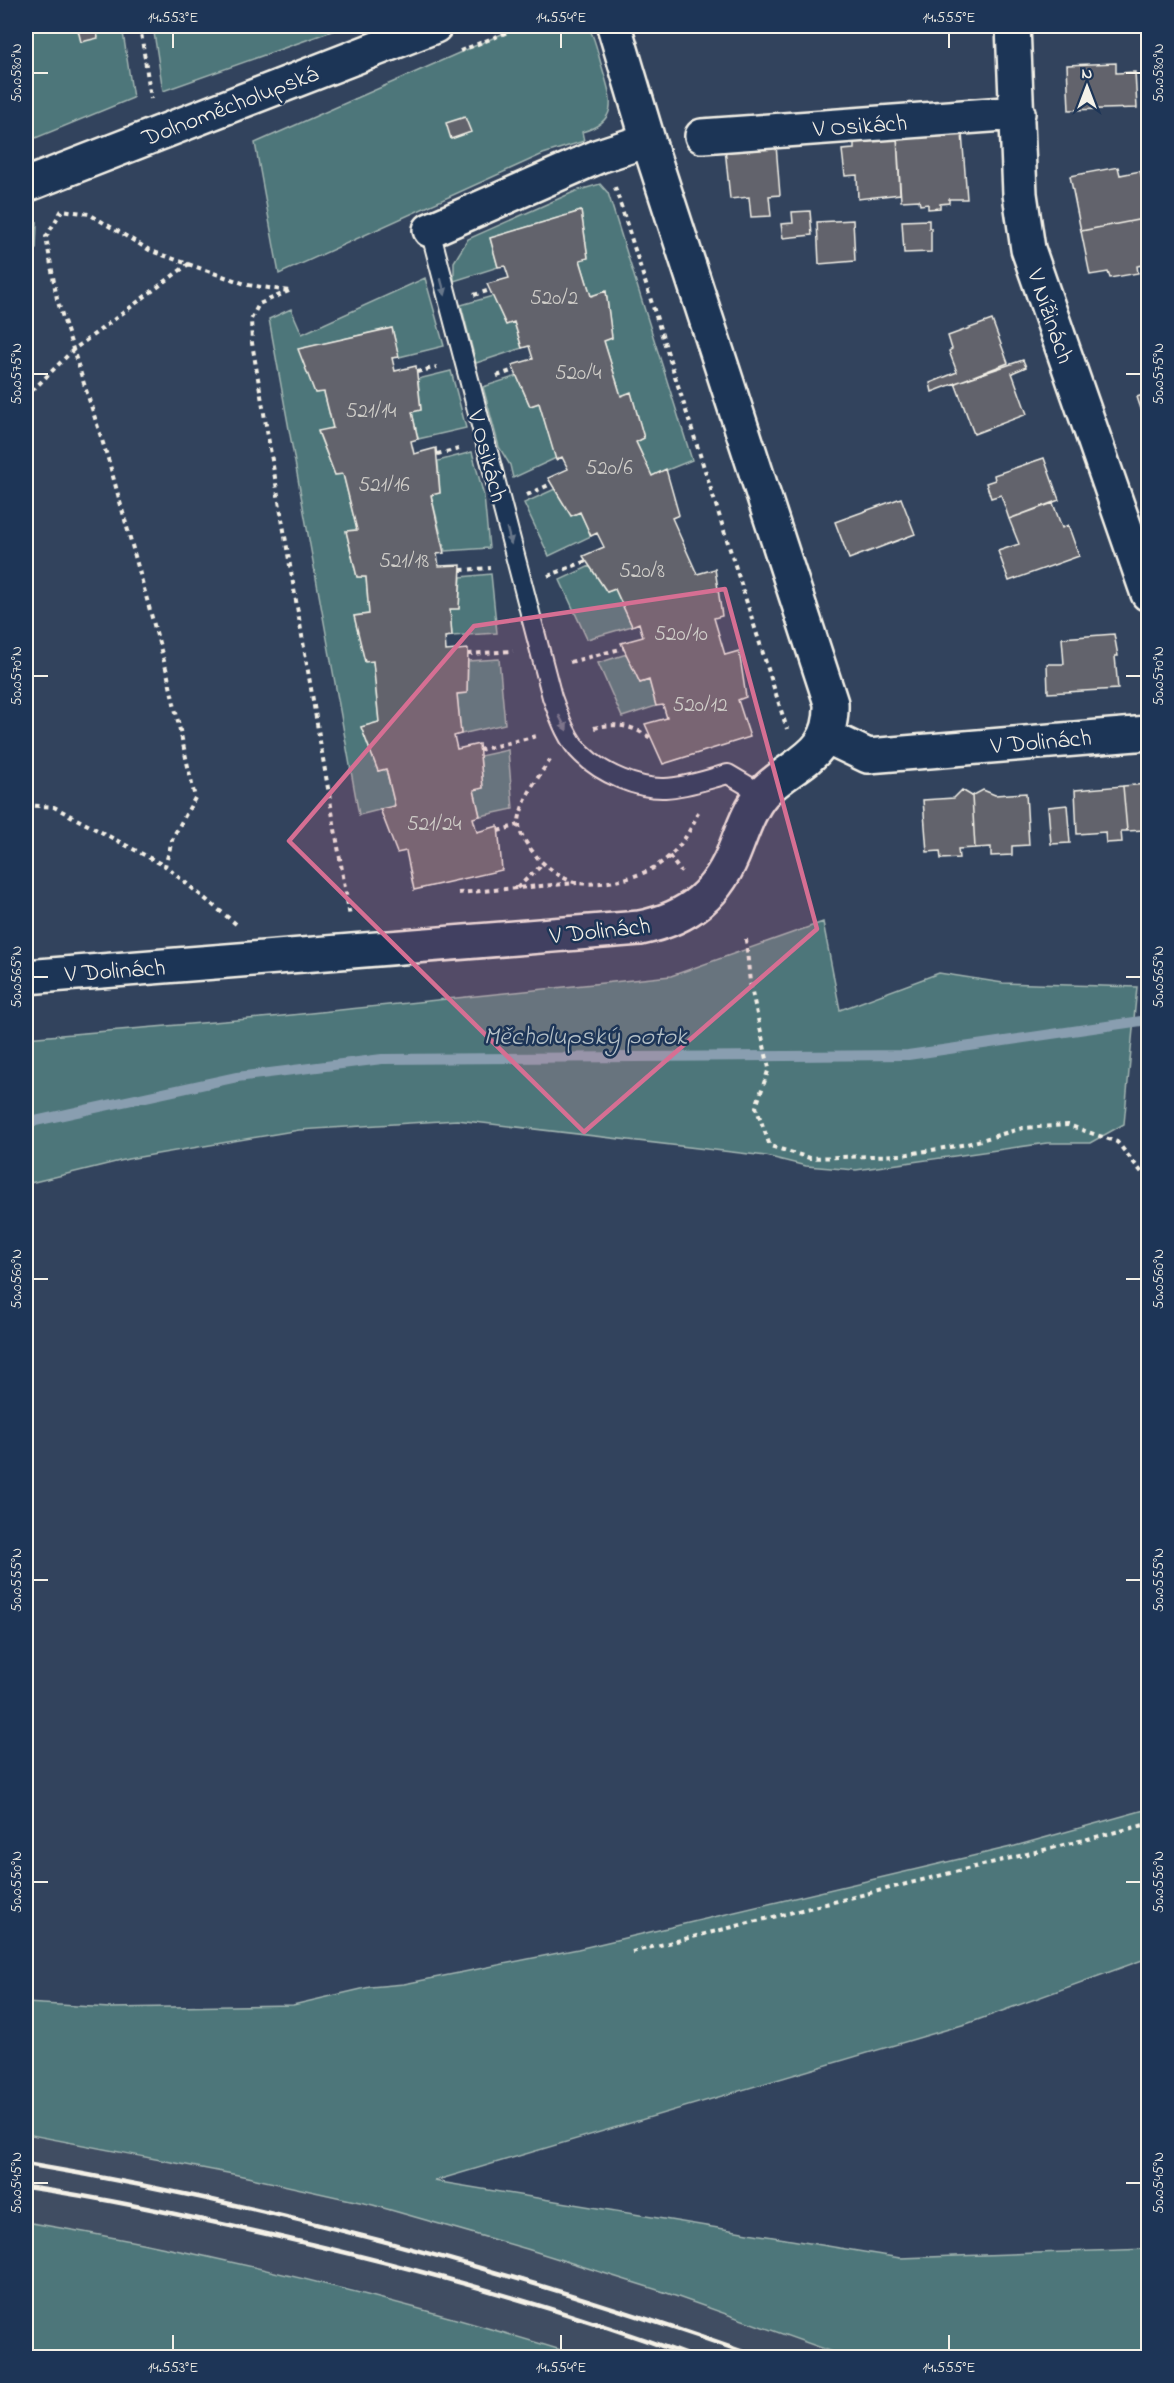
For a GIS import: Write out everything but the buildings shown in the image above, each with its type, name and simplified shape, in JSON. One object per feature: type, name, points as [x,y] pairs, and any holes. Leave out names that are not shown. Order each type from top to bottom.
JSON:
[{"type":"street","name":"Dolnoměcholupská","points":[[26,185],[435,26]]},
{"type":"street","points":[[614,26],[648,140],[831,703],[831,721],[826,736]]},
{"type":"street","name":"V Nížinách","points":[[1013,26],[1020,194],[1028,249],[1149,594]]},
{"type":"street","name":"V Osikách","points":[[702,136],[1018,113]]},
{"type":"street","name":"V Osikách","points":[[430,230],[598,156],[648,140]]},
{"type":"street","name":"V Dolinách","points":[[26,977],[640,928],[666,923],[688,911],[711,892],[728,868],[746,820],[762,794],[816,751],[826,736],[868,756],[1149,733]]},
{"type":"lane","name":"V Osikách","points":[[430,230],[544,668],[552,697],[569,735],[582,754],[623,779],[665,788],[728,774],[762,794]]},
{"type":"path","points":[[140,26],[156,134]]},
{"type":"path","points":[[612,176],[789,736],[792,771]]},
{"type":"path","points":[[165,866],[173,837],[195,798],[167,672],[109,462],[57,299],[46,237],[62,210],[89,214],[151,251],[248,285],[290,291],[259,303],[251,319],[252,343],[349,903],[353,952]]},
{"type":"path","points":[[26,397],[73,350],[190,263]]},
{"type":"path","points":[[522,586],[586,561]]},
{"type":"path","points":[[544,668],[624,648]]},
{"type":"path","points":[[468,654],[540,650]]},
{"type":"path","points":[[479,750],[569,735],[612,724],[640,730],[652,739]]},
{"type":"path","points":[[569,735],[537,779],[519,825],[527,845],[543,864],[578,883]]},
{"type":"path","points":[[458,893],[616,879],[640,874],[658,866],[689,834],[698,812],[702,781]]},
{"type":"path","points":[[26,805],[54,807],[165,866],[236,924],[287,957]]},
{"type":"path","points":[[498,831],[519,825]]},
{"type":"path","points":[[517,888],[543,864]]},
{"type":"path","points":[[746,939],[750,983],[769,1068],[756,1107],[770,1146],[810,1158],[903,1155],[967,1144],[1023,1128],[1068,1125],[1117,1142],[1149,1180]]},
{"type":"path","points":[[632,1952],[1149,1824]]},
{"type":"highlighted area","points":[[725,589],[817,929],[584,1132],[289,841],[474,626]]},
{"type":"shaded area","points":[[26,2134],[238,2175],[373,2205],[527,2249],[664,2292],[847,2357],[584,2357],[351,2289],[220,2259],[26,2222]]},
{"type":"green space","points":[[26,26],[122,26],[133,98],[26,142]]},
{"type":"green space","points":[[153,26],[346,26],[163,91]]},
{"type":"green space","points":[[520,26],[585,26],[590,30],[610,98],[608,115],[603,122],[582,132],[584,141],[543,154],[279,274],[255,143]]},
{"type":"green space","points":[[600,184],[608,193],[692,460],[652,476],[636,442],[644,438],[631,393],[621,396],[604,341],[612,338],[606,292],[591,296],[580,260],[588,257],[581,211],[490,238],[498,267],[454,281],[454,262],[468,239],[576,191]]},
{"type":"green space","points":[[37,222],[36,249],[26,254],[26,227]]},
{"type":"green space","points":[[425,278],[444,346],[399,357],[392,328],[299,349],[315,393],[324,392],[333,428],[318,432],[335,475],[343,474],[357,530],[346,531],[357,577],[366,577],[369,614],[354,616],[365,661],[373,661],[379,722],[361,727],[378,771],[386,769],[395,806],[359,815],[269,319],[291,309],[302,334]]},
{"type":"green space","points":[[493,296],[506,324],[514,322],[522,348],[476,363],[461,305]]},
{"type":"green space","points":[[451,371],[466,428],[418,439],[412,412],[421,410],[418,379]]},
{"type":"green space","points":[[517,376],[530,406],[539,403],[556,458],[513,478],[510,465],[499,447],[483,387]]},
{"type":"green space","points":[[472,452],[484,496],[489,548],[445,551],[431,495],[440,493],[438,461]]},
{"type":"green space","points":[[555,489],[580,512],[591,536],[549,556],[524,503]]},
{"type":"green space","points":[[590,566],[607,592],[615,589],[632,626],[587,639],[560,580]]},
{"type":"green space","points":[[491,574],[497,633],[452,636],[450,609],[459,608],[461,577]]},
{"type":"green space","points":[[627,654],[640,683],[649,680],[656,706],[622,717],[598,663]]},
{"type":"green space","points":[[499,659],[505,724],[461,734],[457,694],[467,693],[468,661]]},
{"type":"green space","points":[[508,750],[513,809],[480,816],[474,790],[483,788],[480,756]]},
{"type":"green space","points":[[823,922],[840,1010],[939,973],[1003,983],[1137,987],[1124,1124],[1090,1143],[1047,1143],[856,1170],[806,1166],[766,1156],[457,1120],[299,1130],[128,1159],[26,1184],[26,1038],[272,1017],[671,976]]},
{"type":"green space","points":[[1148,1809],[1148,1958],[969,2023],[434,2181],[900,2258],[1148,2249],[1148,2357],[847,2357],[664,2292],[527,2249],[373,2205],[238,2175],[26,2134],[26,2003],[110,2008],[293,2005],[370,1987],[404,1984],[578,1949],[1015,1846]]},
{"type":"green space","points":[[26,2222],[237,2263],[377,2297],[584,2357],[26,2357]]},
{"type":"waterway","name":"Měcholupský potok","points":[[26,1123],[237,1077],[382,1059],[908,1055],[1148,1020]]},
{"type":"railway","points":[[26,2164],[213,2200],[398,2245],[580,2298],[761,2358]]},
{"type":"railway","points":[[26,2187],[171,2213],[368,2258],[533,2304],[695,2358]]}]
